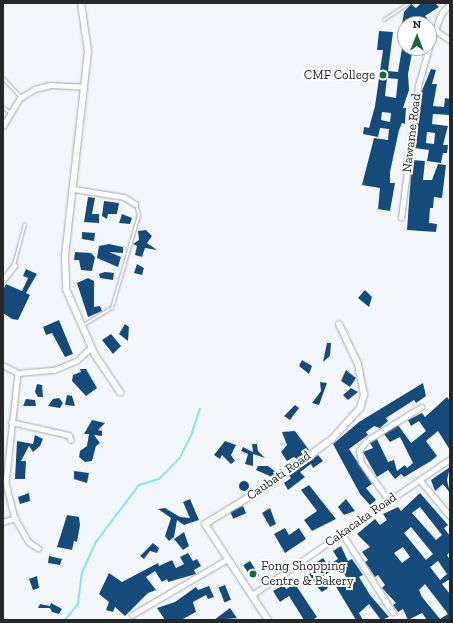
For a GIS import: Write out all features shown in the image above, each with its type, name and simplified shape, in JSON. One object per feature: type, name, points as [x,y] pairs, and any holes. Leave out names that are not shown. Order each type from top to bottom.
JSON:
[{"type":"street","points":[[81,3],[88,51],[74,189],[65,256],[66,289],[91,348],[120,392]]},
{"type":"street","name":"Nawame Road","points":[[437,25],[441,14],[450,4]]},
{"type":"street","points":[[437,31],[450,40]]},
{"type":"street","name":"Nawame Road","points":[[400,218],[418,86],[426,56]]},
{"type":"street","points":[[3,126],[9,112],[21,97],[51,85],[84,87]]},
{"type":"street","points":[[74,189],[124,197],[135,204]]},
{"type":"street","points":[[3,280],[14,266]]},
{"type":"street","name":"Caubati Road","points":[[260,620],[267,617],[205,524],[270,484],[332,439],[360,408],[364,395],[358,364],[339,324]]},
{"type":"street","points":[[3,365],[18,373],[54,370],[76,360],[91,348]]},
{"type":"street","points":[[18,373],[11,422],[6,483],[14,518],[29,542],[38,548]]},
{"type":"street","points":[[389,500],[361,463],[359,451],[366,441],[421,407]]},
{"type":"street","points":[[11,422],[69,435],[71,440]]},
{"type":"street","name":"Cakacaka Road","points":[[252,595],[450,459]]},
{"type":"street","points":[[420,480],[450,516]]},
{"type":"street","points":[[3,522],[14,518]]},
{"type":"street","points":[[342,533],[394,612]]},
{"type":"street","points":[[132,615],[228,559]]},
{"type":"lane","points":[[384,20],[409,3]]},
{"type":"lane","points":[[3,78],[21,97]]},
{"type":"lane","points":[[3,107],[9,112]]},
{"type":"lane","points":[[81,326],[112,308],[139,212],[135,204]]},
{"type":"lane","points":[[14,266],[25,224]]},
{"type":"building","points":[[421,3],[435,3],[439,7],[425,16],[403,16],[404,12],[411,4],[416,8]]},
{"type":"building","points":[[379,31],[393,32],[388,71],[398,72],[401,56],[411,56],[408,74],[409,90],[403,108],[406,108],[405,124],[402,123],[399,130],[390,172],[390,183],[395,183],[390,211],[378,209],[380,188],[362,185],[374,138],[388,140],[389,129],[380,128],[378,137],[363,134],[364,127],[369,128],[375,106],[383,50],[377,50]],"holes":[[[387,78],[398,79],[396,98],[385,96]],[[382,112],[391,113],[390,122],[381,120]]]},
{"type":"building","points":[[431,69],[436,70],[432,84],[437,84],[433,106],[444,107],[445,98],[450,99],[450,115],[433,114],[432,124],[448,126],[443,145],[448,145],[447,153],[443,153],[441,163],[427,161],[429,150],[414,148],[421,93]],"holes":[[[427,132],[435,133],[434,144],[426,143]]]},
{"type":"building","points":[[412,160],[425,161],[423,180],[432,180],[438,164],[446,165],[442,198],[434,197],[433,208],[430,208],[429,223],[437,224],[436,232],[407,230]]},
{"type":"building","points":[[88,197],[95,198],[92,214],[99,214],[99,223],[84,222]]},
{"type":"building","points":[[104,201],[119,203],[117,214],[108,214],[107,219],[102,216]]},
{"type":"building","points":[[122,214],[132,218],[130,224],[119,223]]},
{"type":"building","points":[[146,230],[152,236],[147,243],[157,250],[145,248],[142,257],[135,255],[137,246],[133,244],[139,240],[138,231]]},
{"type":"building","points":[[82,232],[95,233],[94,241],[82,239]]},
{"type":"building","points":[[109,244],[123,247],[123,253],[109,252],[121,257],[118,267],[97,258],[99,246]]},
{"type":"building","points":[[75,252],[91,253],[95,257],[92,271],[81,270],[79,260],[74,260]]},
{"type":"building","points":[[137,264],[144,268],[142,275],[134,273]]},
{"type":"building","points":[[26,269],[37,274],[26,293],[30,295],[18,320],[12,319],[3,313],[3,290],[6,284],[22,291],[28,278],[23,276]]},
{"type":"building","points":[[105,272],[114,273],[113,280],[100,278],[99,274]]},
{"type":"building","points":[[88,278],[94,281],[94,307],[100,306],[102,311],[88,317],[77,283]]},
{"type":"building","points":[[365,290],[372,297],[369,307],[358,298]]},
{"type":"building","points":[[59,320],[73,354],[65,357],[52,333],[46,335],[43,327]]},
{"type":"building","points":[[125,324],[129,327],[128,341],[119,334]]},
{"type":"building","points":[[111,334],[121,346],[113,354],[102,340]]},
{"type":"building","points":[[327,343],[331,343],[330,356],[323,362]]},
{"type":"building","points":[[302,360],[312,366],[309,374],[299,366]]},
{"type":"building","points":[[80,369],[86,369],[97,388],[86,396],[72,381],[73,375],[81,372]]},
{"type":"building","points":[[346,370],[356,378],[350,387],[341,381]]},
{"type":"building","points":[[320,382],[327,383],[319,405],[312,403],[321,391]]},
{"type":"building","points":[[423,383],[426,396],[416,403],[414,400],[386,418],[388,421],[380,428],[374,426],[366,432],[368,435],[349,449],[372,484],[366,488],[376,500],[370,505],[360,494],[333,444],[359,422]]},
{"type":"building","points":[[37,384],[42,385],[43,397],[38,397],[35,392]]},
{"type":"building","points":[[351,388],[358,392],[348,400],[343,395]]},
{"type":"building","points":[[67,395],[72,396],[75,406],[65,405]]},
{"type":"building","points":[[447,397],[450,401],[450,450],[438,431],[426,441],[437,456],[431,461],[404,477],[401,474],[395,479],[388,470],[377,477],[363,452],[373,448],[370,443],[377,439],[388,462],[394,460],[397,471],[405,465],[407,468],[413,463],[400,437],[390,442],[384,434],[398,425],[411,443],[426,431],[419,421],[411,426],[408,420],[422,413],[425,417]]},
{"type":"building","points":[[59,398],[63,403],[60,408],[48,406],[53,399]]},
{"type":"building","points":[[26,399],[35,400],[36,406],[23,406]]},
{"type":"building","points":[[295,405],[299,408],[290,420],[284,416]]},
{"type":"building","points":[[92,420],[105,423],[98,430],[102,431],[102,436],[94,435],[100,443],[96,446],[92,461],[85,462],[79,457],[80,451],[87,446],[89,434],[84,434]]},
{"type":"building","points":[[295,431],[309,450],[297,459],[294,457],[287,461],[281,452],[287,445],[282,432]]},
{"type":"building","points":[[35,435],[43,439],[40,446],[33,452],[29,446],[21,461],[26,461],[25,479],[15,479],[17,441],[33,444]]},
{"type":"building","points":[[225,441],[236,445],[231,455],[235,461],[231,464],[222,455],[220,459],[214,455]]},
{"type":"building","points":[[252,444],[257,444],[258,451],[265,458],[253,454],[253,466],[245,464],[248,454],[241,451],[243,447],[253,452]]},
{"type":"building","points":[[318,455],[323,461],[313,468],[311,464],[300,472],[305,477],[288,490],[284,483],[291,478],[289,476]]},
{"type":"building","points":[[258,466],[268,466],[277,473],[272,477],[256,470]]},
{"type":"building","points":[[450,467],[447,480],[450,493],[443,484],[435,491],[431,480]]},
{"type":"building","points":[[74,471],[89,473],[87,483],[74,479]]},
{"type":"building","points":[[244,481],[249,486],[244,491],[239,486]]},
{"type":"building","points":[[309,485],[336,519],[312,531],[304,520],[317,511],[301,490]]},
{"type":"building","points":[[29,493],[30,501],[20,504],[18,497]]},
{"type":"building","points":[[420,493],[448,525],[444,528],[450,536],[450,552],[447,555],[450,560],[450,579],[442,584],[450,594],[450,620],[427,620],[422,613],[408,620],[403,609],[398,612],[393,605],[396,603],[382,588],[385,585],[378,575],[375,577],[365,562],[368,560],[362,552],[370,547],[357,534],[375,519],[380,525],[387,520],[383,514],[398,507],[401,511]],"holes":[[[420,507],[442,535],[436,540],[412,513]],[[411,527],[433,554],[426,560],[404,533]],[[403,547],[410,557],[402,563],[394,553]],[[438,561],[447,574],[440,580],[430,567]],[[425,584],[448,614],[440,619],[422,597],[419,590]]]},
{"type":"building","points":[[190,499],[199,520],[184,525],[177,520],[174,537],[169,541],[165,536],[171,518],[158,509],[165,508],[180,517],[190,518],[183,502]]},
{"type":"building","points":[[346,499],[355,511],[344,515],[338,507]]},
{"type":"building","points":[[243,506],[246,513],[233,519],[230,511]]},
{"type":"building","points":[[270,508],[276,524],[270,527],[262,513]]},
{"type":"building","points":[[67,515],[79,517],[80,525],[77,542],[74,541],[72,550],[57,547]]},
{"type":"building","points":[[285,528],[289,535],[299,528],[306,539],[285,553],[274,534]]},
{"type":"building","points":[[184,532],[189,546],[183,550],[174,539]]},
{"type":"building","points":[[153,543],[159,548],[157,553],[150,551],[144,559],[140,556]]},
{"type":"building","points":[[341,546],[348,561],[352,559],[363,575],[359,577],[370,595],[389,617],[381,620],[369,604],[359,613],[363,620],[356,620],[335,585],[346,577],[340,566],[321,577],[328,588],[322,592],[319,589],[309,574],[320,567],[317,562],[323,558],[328,565],[338,559],[333,551]]},
{"type":"building","points":[[188,553],[193,561],[197,559],[201,566],[194,570],[196,574],[168,582],[167,579],[162,582],[155,571],[146,577],[156,590],[148,593],[125,616],[115,607],[113,612],[106,610],[109,602],[99,594],[109,573],[122,582],[158,563],[159,566],[172,560],[176,568],[184,564],[180,557]]},
{"type":"building","points":[[49,556],[62,559],[60,565],[48,563]]},
{"type":"building","points":[[250,561],[259,575],[253,580],[243,565]]},
{"type":"building","points":[[37,576],[39,588],[33,590],[29,579]]},
{"type":"building","points":[[295,584],[317,617],[312,620],[304,620],[289,596],[280,602],[273,591],[284,585],[286,589]]},
{"type":"building","points":[[225,585],[231,600],[225,602],[219,588]]},
{"type":"building","points":[[209,586],[214,597],[208,599],[206,595],[193,602],[196,612],[181,620],[165,620],[157,608],[175,602],[196,587],[198,590]]},
{"type":"building","points":[[51,603],[62,609],[59,614],[52,612],[50,608],[38,608],[40,604],[50,606]]},
{"type":"building","points":[[230,608],[237,618],[214,620]]},
{"type":"waterway","points":[[65,620],[78,604],[82,573],[96,542],[139,485],[159,479],[180,458],[192,433],[200,409]]},
{"type":"place","name":"CMF College","points":[[383,75]]},
{"type":"place","name":"Fong Shopping Centre & Bakery","points":[[253,574]]}]
